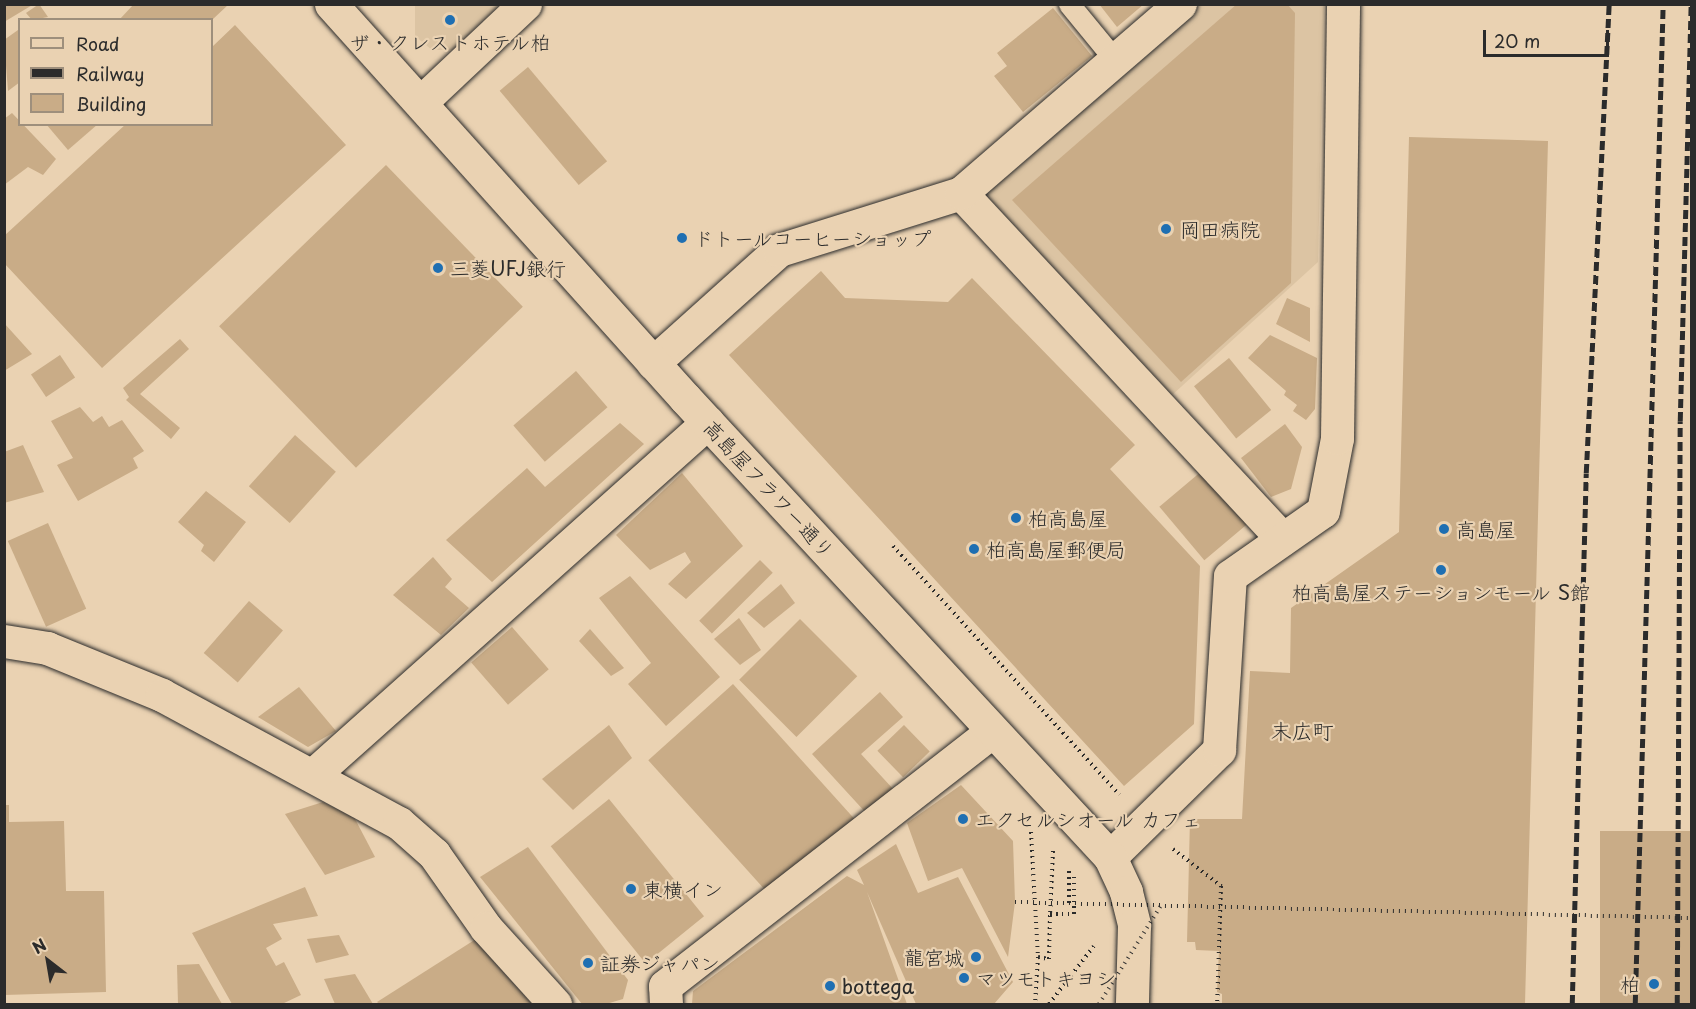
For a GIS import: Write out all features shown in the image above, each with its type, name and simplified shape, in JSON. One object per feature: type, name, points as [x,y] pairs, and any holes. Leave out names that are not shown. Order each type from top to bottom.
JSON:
[{"type":"street","name":"高島屋フラワー通り","points":[[332,4],[653,363],[1110,857],[1126,892],[1134,925],[1132,1005]]},
{"type":"street","points":[[421,102],[525,4]]},
{"type":"street","points":[[653,363],[779,250],[961,193],[1180,4]]},
{"type":"street","points":[[1110,857],[1219,750],[1230,576],[1323,511],[1337,438],[1343,4]]},
{"type":"street","points":[[961,193],[1282,539]]},
{"type":"street","points":[[314,774],[708,422]]},
{"type":"street","points":[[4,641],[47,648],[162,695],[314,774],[399,823],[434,854],[486,928],[555,1005]]},
{"type":"street","points":[[666,1005],[666,986],[992,732]]},
{"type":"lane","points":[[1069,4],[1115,60]]},
{"type":"path","points":[[893,546],[1121,796]]},
{"type":"path","points":[[1035,1005],[1038,957],[1036,843],[1022,808],[1044,786]]},
{"type":"path","points":[[1169,846],[1221,886],[1217,1005]]},
{"type":"path","points":[[1038,957],[1049,959],[1052,852],[1060,850]]},
{"type":"path","points":[[1068,860],[1069,903]]},
{"type":"path","points":[[1050,914],[1074,914],[1074,867]]},
{"type":"path","points":[[1015,902],[1692,918]]},
{"type":"path","points":[[1119,914],[1126,904]]},
{"type":"path","points":[[1099,1005],[1160,906]]},
{"type":"path","points":[[1049,1005],[1098,941]]},
{"type":"shaded area","name":"ザ・クレストホテル柏","points":[[415,5],[503,5],[453,50],[432,50],[415,36]]},
{"type":"shaded area","name":"岡田病院","points":[[1199,5],[1324,5],[1318,262],[1171,396],[980,195]]},
{"type":"building","points":[[4,4],[34,4],[4,22]]},
{"type":"building","points":[[39,4],[48,17],[30,18],[26,13]]},
{"type":"building","points":[[134,4],[229,4],[213,19],[121,18]]},
{"type":"building","points":[[1099,4],[1144,4],[1117,27]]},
{"type":"building","name":"岡田病院","points":[[1237,4],[1287,4],[1295,13],[1291,283],[1181,382],[1012,200]]},
{"type":"building","points":[[1053,8],[1092,56],[1023,112],[994,76],[1007,66],[997,53]]},
{"type":"building","points":[[235,25],[346,145],[102,368],[4,263],[4,236],[124,126],[213,126],[213,46]]},
{"type":"building","points":[[18,30],[18,84],[8,91],[4,40]]},
{"type":"building","points":[[528,67],[607,161],[579,185],[500,91]]},
{"type":"building","points":[[12,113],[18,119],[18,126],[24,126],[56,159],[43,175],[28,167],[4,185],[4,119]]},
{"type":"building","points":[[48,126],[96,126],[68,150]]},
{"type":"building","name":"柏高島屋ステーションモール S館","points":[[1409,137],[1548,141],[1525,1004],[1222,1004],[1222,994],[1217,992],[1219,951],[1196,950],[1195,942],[1187,942],[1190,819],[1242,819],[1250,671],[1290,673],[1291,608],[1399,532]]},
{"type":"building","points":[[386,165],[523,307],[356,468],[219,326]]},
{"type":"building","name":"柏高島屋","points":[[821,271],[845,298],[948,302],[972,278],[1135,445],[1110,469],[1200,566],[1194,724],[1124,786],[729,355]]},
{"type":"building","points":[[1287,298],[1310,308],[1310,342],[1276,324]]},
{"type":"building","points":[[4,323],[32,354],[4,371]]},
{"type":"building","points":[[1270,335],[1317,358],[1315,409],[1306,420],[1293,411],[1297,405],[1284,395],[1286,391],[1248,358]]},
{"type":"building","points":[[180,339],[189,349],[140,394],[180,428],[171,439],[126,400],[129,397],[123,388]]},
{"type":"building","points":[[60,355],[75,377],[46,397],[31,375]]},
{"type":"building","points":[[1229,358],[1271,410],[1236,438],[1194,386]]},
{"type":"building","points":[[576,371],[607,407],[545,462],[513,425]]},
{"type":"building","points":[[80,407],[93,422],[102,416],[109,427],[122,420],[144,451],[133,458],[138,468],[78,501],[57,465],[73,458],[51,421]]},
{"type":"building","points":[[620,423],[644,444],[492,582],[446,540],[527,468],[545,487]]},
{"type":"building","points":[[1285,424],[1302,447],[1291,489],[1271,497],[1241,458]]},
{"type":"building","points":[[295,435],[336,472],[290,523],[249,486]]},
{"type":"building","points":[[23,445],[44,492],[4,503],[4,452]]},
{"type":"building","points":[[1203,470],[1248,524],[1204,560],[1159,507]]},
{"type":"building","points":[[682,473],[743,546],[686,599],[668,584],[691,562],[685,552],[650,570],[616,535]]},
{"type":"building","points":[[206,491],[246,522],[214,562],[201,551],[204,545],[178,522]]},
{"type":"building","points":[[48,523],[86,609],[46,627],[8,541]]},
{"type":"building","points":[[433,557],[452,579],[445,587],[469,608],[441,635],[393,595]]},
{"type":"building","points":[[760,560],[773,573],[712,634],[699,621]]},
{"type":"building","points":[[630,576],[720,677],[666,726],[628,684],[651,663],[599,598]]},
{"type":"building","points":[[781,584],[795,603],[764,628],[747,613]]},
{"type":"building","points":[[249,601],[283,631],[238,683],[204,653]]},
{"type":"building","points":[[739,618],[761,650],[740,665],[714,639]]},
{"type":"building","points":[[800,619],[857,676],[796,737],[739,680]]},
{"type":"building","points":[[512,627],[549,669],[508,705],[471,662]]},
{"type":"building","points":[[590,629],[624,668],[611,676],[579,641]]},
{"type":"building","points":[[733,684],[857,822],[773,899],[648,760]]},
{"type":"building","points":[[299,687],[336,731],[308,747],[258,717]]},
{"type":"building","points":[[880,692],[903,717],[861,754],[894,790],[867,814],[812,754]]},
{"type":"building","points":[[609,725],[632,758],[573,810],[542,779]]},
{"type":"building","points":[[904,725],[930,752],[903,777],[877,751]]},
{"type":"building","points":[[961,785],[1013,841],[1015,902],[1008,957],[962,868],[928,881],[907,823]]},
{"type":"building","points":[[609,799],[704,916],[646,964],[551,846]]},
{"type":"building","points":[[323,802],[354,817],[375,857],[325,875],[285,814]]},
{"type":"building","points":[[4,805],[9,805],[9,822],[64,821],[66,891],[104,891],[106,992],[4,995]]},
{"type":"building","points":[[1600,831],[1692,831],[1692,1004],[1600,1004]]},
{"type":"building","points":[[896,844],[918,893],[958,877],[1013,982],[994,1004],[916,1004],[867,892],[907,1004],[692,1004],[693,991],[847,876],[864,885],[857,870]]},
{"type":"building","points":[[528,847],[628,980],[623,999],[606,1004],[582,1004],[480,877]]},
{"type":"building","points":[[305,887],[318,916],[273,924],[282,939],[266,948],[276,966],[284,962],[301,995],[282,1004],[232,1004],[192,933]]},
{"type":"building","points":[[339,935],[349,955],[316,963],[307,939]]},
{"type":"building","points":[[476,939],[532,1004],[379,1004],[377,1002]]},
{"type":"building","points":[[199,964],[222,1004],[178,1004],[177,965]]},
{"type":"building","points":[[355,974],[373,1004],[335,1004],[324,979]]},
{"type":"railway","points":[[1572,1004],[1586,473],[1609,4]]},
{"type":"railway","points":[[1635,1004],[1663,4]]},
{"type":"railway","points":[[1677,1004],[1680,421],[1691,4]]},
{"type":"place","name":"ザ・クレストホテル柏","points":[[450,20]]},
{"type":"place","name":"岡田病院","points":[[1166,229]]},
{"type":"place","name":"ドトールコーヒーショップ","points":[[682,238]]},
{"type":"place","name":"三菱UFJ銀行","points":[[438,268]]},
{"type":"place","name":"柏高島屋","points":[[1016,518]]},
{"type":"place","name":"高島屋","points":[[1444,529]]},
{"type":"place","name":"柏高島屋郵便局","points":[[974,549]]},
{"type":"place","name":"柏高島屋ステーションモール S館","points":[[1441,570]]},
{"type":"place","name":"エクセルシオール カフェ","points":[[963,819]]},
{"type":"place","name":"東横イン","points":[[631,889]]},
{"type":"place","name":"龍宮城","points":[[976,957]]},
{"type":"place","name":"証券ジャパン","points":[[588,963]]},
{"type":"place","name":"マツモトキヨシ","points":[[964,978]]},
{"type":"place","name":"柏","points":[[1654,984]]},
{"type":"place","name":"bottega","points":[[830,986]]},
{"type":"district","name":"末広町","points":[[1302,730]]}]
